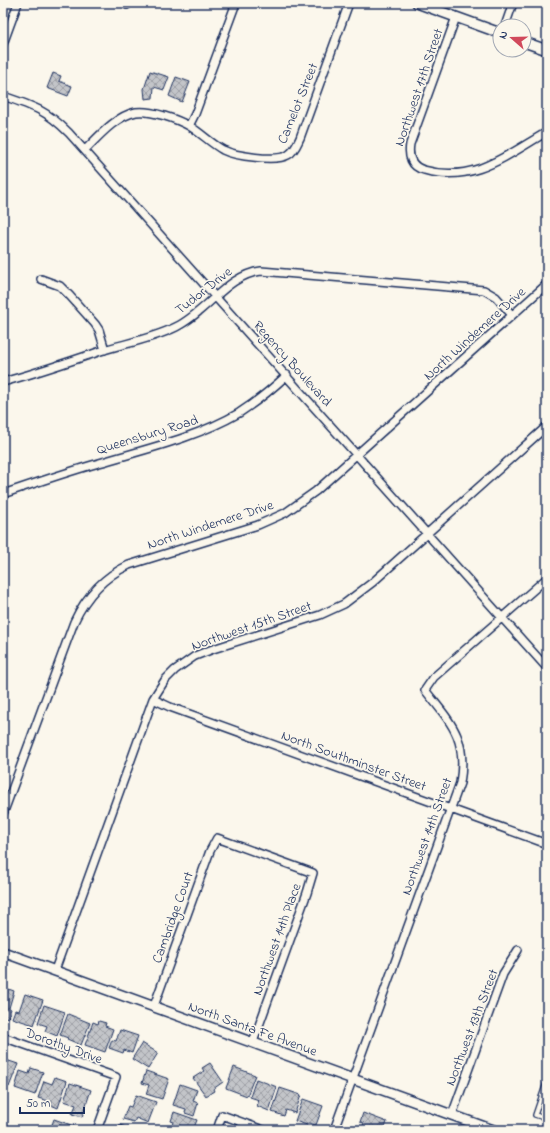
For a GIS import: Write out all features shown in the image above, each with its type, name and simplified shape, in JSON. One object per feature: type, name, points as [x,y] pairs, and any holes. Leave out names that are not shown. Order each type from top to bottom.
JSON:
[{"type":"main road","points":[[417,3],[492,30]]},
{"type":"main road","points":[[532,45],[547,50]]},
{"type":"main road","name":"North Santa Fe Avenue","points":[[3,952],[493,1130]]},
{"type":"street","points":[[3,44],[18,3]]},
{"type":"street","points":[[189,126],[195,114],[236,3]]},
{"type":"street","name":"Camelot Street","points":[[85,150],[116,122],[129,114],[136,112],[152,113],[189,126],[222,149],[235,155],[285,156],[292,152],[300,138],[349,3]]},
{"type":"street","points":[[508,18],[513,3]]},
{"type":"street","name":"Northwest 17th Street","points":[[456,17],[410,144],[408,155],[413,164],[421,170],[427,171],[468,173],[490,165],[547,132]]},
{"type":"street","name":"Regency Boulevard","points":[[3,96],[39,109],[47,114],[58,122],[85,150],[547,668]]},
{"type":"street","name":"Tudor Drive","points":[[3,382],[138,341],[177,327],[186,322],[238,278],[253,272],[261,271],[484,290],[496,297],[512,315]]},
{"type":"street","points":[[41,279],[60,286],[70,296],[99,330],[105,350]]},
{"type":"street","name":"North Windemere Drive","points":[[3,814],[74,622],[86,600],[98,586],[110,576],[129,565],[258,525],[285,513],[316,491],[547,284]]},
{"type":"street","name":"Queensbury Road","points":[[3,494],[208,429],[240,412],[259,399],[287,375]]},
{"type":"street","name":"Northwest 15th Street","points":[[54,970],[153,699],[175,670],[196,656],[219,647],[308,620],[344,604],[373,582],[547,426]]},
{"type":"street","name":"Northwest 14th Street","points":[[334,1130],[460,783],[462,763],[461,749],[458,739],[451,722],[425,690],[434,677],[547,578]]},
{"type":"street","name":"North Southminster Street","points":[[153,699],[170,707],[547,844]]},
{"type":"street","name":"Cambridge Court","points":[[154,1006],[210,851],[217,838]]},
{"type":"street","name":"Northwest 14th Place","points":[[217,838],[313,873],[253,1042]]},
{"type":"street","name":"Northwest 13th Street","points":[[452,1115],[503,974],[518,950]]},
{"type":"street","name":"Dorothy Drive","points":[[3,1037],[116,1077],[97,1130]]},
{"type":"street","points":[[216,1130],[222,1115],[263,1130]]},
{"type":"lane","points":[[547,1080],[535,1115],[547,1119]]},
{"type":"building","points":[[150,71],[169,77],[164,90],[154,87],[153,98],[145,99],[144,89]]},
{"type":"building","points":[[53,73],[61,76],[59,81],[72,86],[68,96],[47,88]]},
{"type":"building","points":[[176,77],[190,82],[182,102],[169,96]]},
{"type":"building","points":[[3,987],[14,991],[8,1018],[3,1016]]},
{"type":"building","points":[[25,994],[43,1000],[34,1025],[12,1018],[15,1010],[19,1011]]},
{"type":"building","points":[[44,1005],[65,1012],[57,1036],[45,1031],[47,1026],[38,1023]]},
{"type":"building","points":[[68,1014],[90,1023],[81,1045],[60,1035]]},
{"type":"building","points":[[99,1021],[106,1023],[105,1026],[113,1029],[105,1052],[85,1045],[93,1022],[98,1024]]},
{"type":"building","points":[[120,1030],[138,1036],[132,1053],[124,1050],[123,1053],[109,1048],[112,1040],[116,1041]]},
{"type":"building","points":[[142,1043],[158,1053],[148,1069],[132,1059]]},
{"type":"building","points":[[3,1059],[18,1064],[9,1087],[3,1084]]},
{"type":"building","points":[[210,1063],[223,1082],[213,1089],[214,1091],[206,1096],[193,1078],[204,1071],[202,1068]]},
{"type":"building","points":[[234,1067],[255,1075],[247,1096],[226,1088]]},
{"type":"building","points":[[31,1068],[43,1072],[35,1095],[15,1088],[20,1071],[29,1074]]},
{"type":"building","points":[[146,1071],[169,1079],[162,1099],[146,1094],[149,1085],[142,1083]]},
{"type":"building","points":[[55,1077],[67,1081],[58,1108],[51,1105],[52,1102],[38,1098],[44,1081],[52,1084]]},
{"type":"building","points":[[256,1079],[277,1087],[269,1111],[257,1106],[259,1100],[250,1097]]},
{"type":"building","points":[[70,1083],[91,1090],[82,1117],[72,1114],[76,1105],[64,1101]]},
{"type":"building","points":[[180,1084],[197,1090],[193,1101],[198,1103],[194,1116],[185,1113],[186,1109],[173,1105]]},
{"type":"building","points":[[280,1088],[301,1095],[295,1113],[286,1110],[284,1116],[272,1112]]},
{"type":"building","points":[[136,1095],[156,1102],[148,1123],[136,1118],[134,1122],[123,1119],[128,1106],[131,1107]]},
{"type":"building","points":[[303,1099],[323,1106],[316,1125],[308,1123],[307,1125],[295,1121]]},
{"type":"building","points":[[174,1112],[197,1120],[193,1130],[171,1130],[174,1122],[171,1121]]},
{"type":"building","points":[[363,1113],[387,1122],[384,1130],[361,1130],[364,1123],[360,1122]]},
{"type":"building","points":[[54,1119],[74,1126],[72,1130],[50,1130]]},
{"type":"building","points":[[120,1125],[135,1130],[118,1130]]}]
